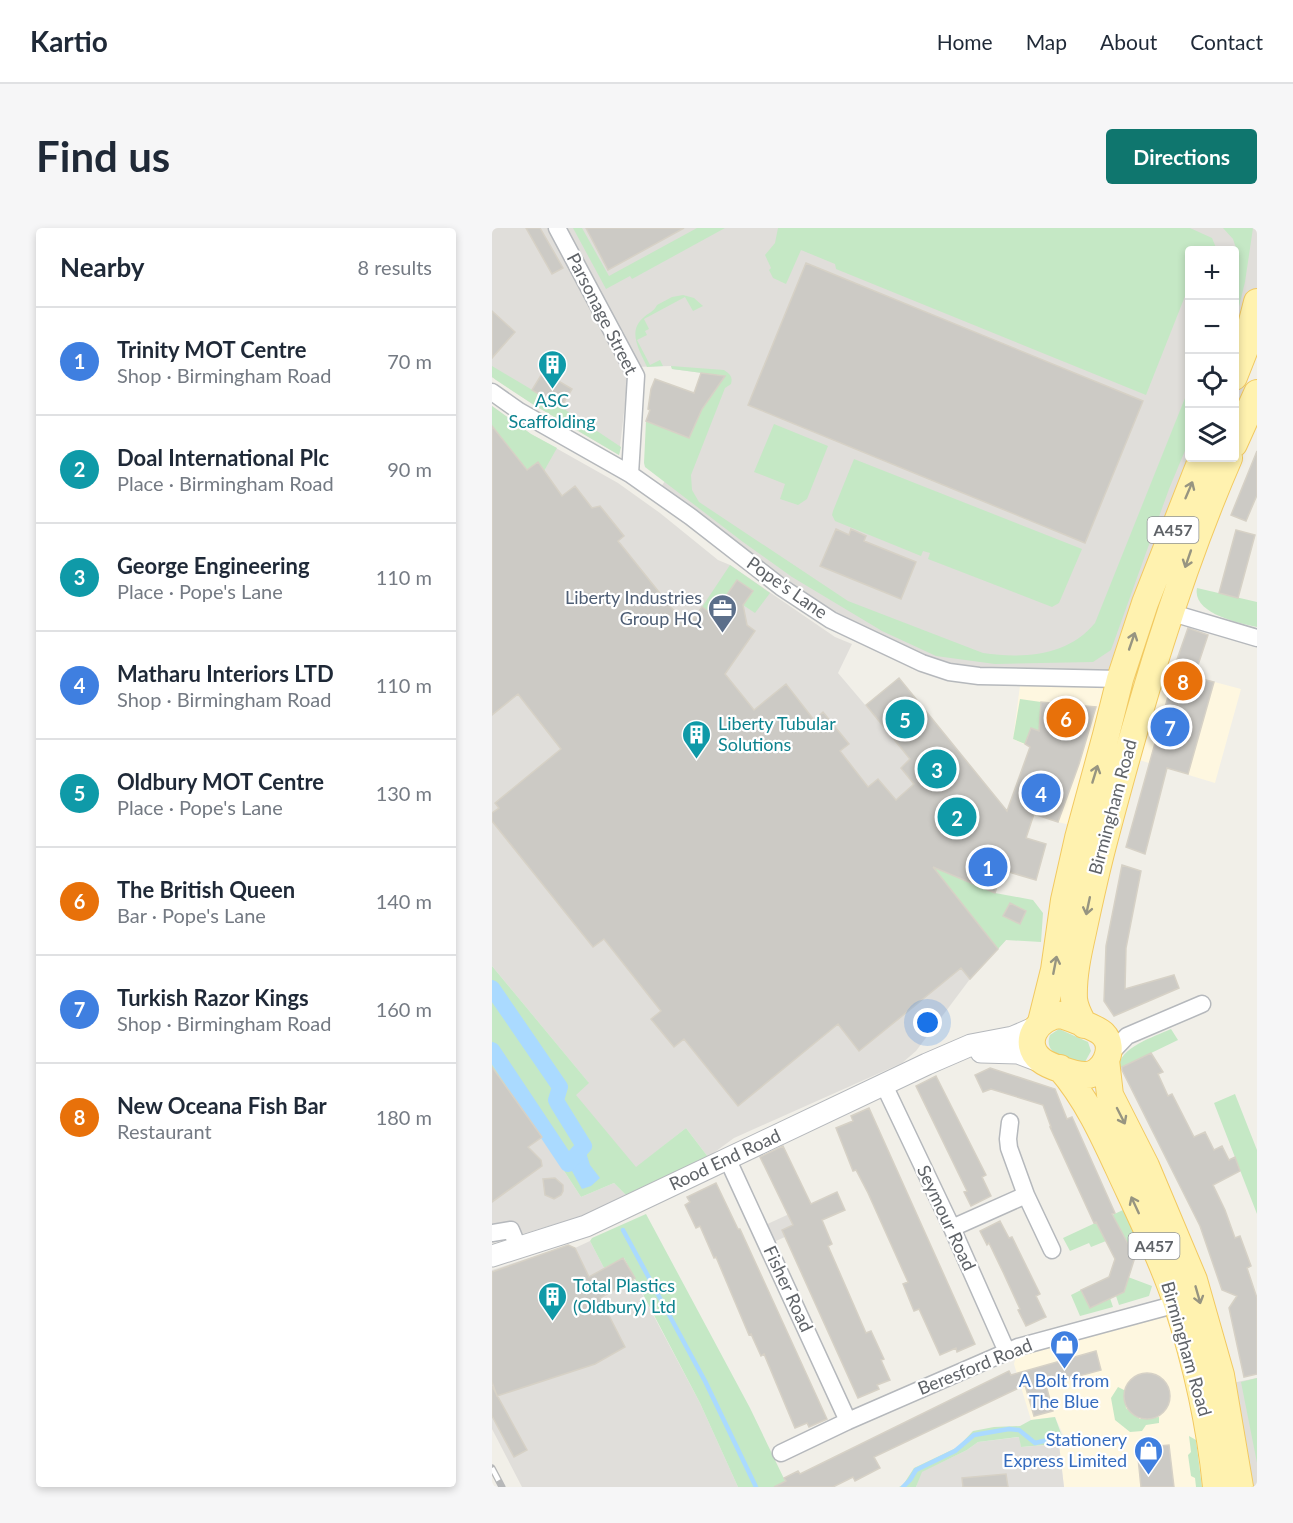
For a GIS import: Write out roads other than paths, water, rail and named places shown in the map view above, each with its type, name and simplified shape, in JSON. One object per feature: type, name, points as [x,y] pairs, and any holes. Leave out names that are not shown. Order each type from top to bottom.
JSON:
[{"type":"main road","points":[[1239,364],[1257,302]]},
{"type":"main road","points":[[1239,433],[1257,393]]},
{"type":"main road","name":"Birmingham Road","points":[[1200,462],[1145,603],[1120,679],[1078,838],[1064,900],[1054,970],[1032,1038],[1035,1053],[1055,1066],[1082,1095],[1145,1225],[1177,1304],[1191,1353],[1221,1437]]},
{"type":"main road","name":"Birmingham Road","points":[[1221,1437],[1221,1376],[1194,1280],[1146,1166],[1110,1095],[1099,1044],[1074,1001],[1080,945],[1095,876],[1146,687],[1192,547],[1227,462]]},
{"type":"main road","points":[[1145,603],[1169,612]]},
{"type":"main road","points":[[1120,679],[1146,687]]},
{"type":"main road","points":[[1038,1024],[1052,1016],[1061,1015],[1099,1044],[1096,1072],[1085,1076],[1055,1066]]},
{"type":"main road","name":"A457","points":[[1216,1487],[1221,1437]]},
{"type":"main road","name":"A457","points":[[1221,1437],[1240,1487]]},
{"type":"street","name":"Parsonage Street","points":[[557,228],[636,376],[630,474]]},
{"type":"street","name":"Pope's Lane","points":[[492,392],[519,411],[630,474],[692,517],[801,600],[846,628],[922,663],[949,672],[979,676],[1120,679]]},
{"type":"street","points":[[1169,612],[1257,638]]},
{"type":"street","points":[[1099,1044],[1127,1036],[1202,1004]]},
{"type":"street","name":"Rood End Road","points":[[492,1256],[586,1226],[971,1045],[1013,1037],[1038,1024]]},
{"type":"street","name":"Rood End Road","points":[[954,1053],[1018,1053],[1055,1066]]},
{"type":"street","name":"Seymour Road","points":[[884,1085],[952,1228],[1007,1352]]},
{"type":"street","points":[[1011,1122],[1009,1148],[1026,1195],[1052,1250]]},
{"type":"street","name":"Fisher Road","points":[[727,1158],[848,1421]]},
{"type":"street","points":[[952,1228],[1026,1195]]},
{"type":"street","points":[[492,1233],[511,1230],[518,1247]]},
{"type":"street","name":"Beresford Road","points":[[781,1454],[848,1421],[1018,1347],[1177,1304]]},
{"type":"water","points":[[584,1146],[590,1165],[600,1178],[591,1186],[582,1189],[568,1164]]},
{"type":"waterway","points":[[492,988],[560,1087],[556,1100],[584,1146],[568,1164],[492,1050]]},
{"type":"waterway","points":[[623,1230],[705,1381],[756,1487]]},
{"type":"waterway","points":[[903,1487],[916,1470],[955,1451],[974,1435],[1009,1429],[1019,1430],[1035,1443],[1052,1439],[1067,1439]]},
{"type":"railway","points":[[492,1468],[502,1487]]},
{"type":"place","name":"ASC Scaffolding","points":[[552,390]]},
{"type":"place","name":"Liberty Industries Group HQ","points":[[723,634]]},
{"type":"place","name":"New Oceana Fish Bar","points":[[1183,681]]},
{"type":"place","name":"The British Queen","points":[[1066,718]]},
{"type":"place","name":"Oldbury MOT Centre","points":[[905,719]]},
{"type":"place","name":"Turkish Razor Kings","points":[[1170,727]]},
{"type":"place","name":"Liberty Tubular Solutions","points":[[697,760]]},
{"type":"place","name":"George Engineering","points":[[937,769]]},
{"type":"place","name":"Matharu Interiors LTD","points":[[1041,793]]},
{"type":"place","name":"Doal International Plc","points":[[957,817]]},
{"type":"place","name":"Trinity MOT Centre","points":[[988,867]]},
{"type":"place","name":"Total Plastics (Oldbury) Ltd","points":[[552,1322]]},
{"type":"place","name":"A Bolt from The Blue","points":[[1064,1370]]},
{"type":"place","name":"Stationery Express Limited","points":[[1148,1476]]}]
